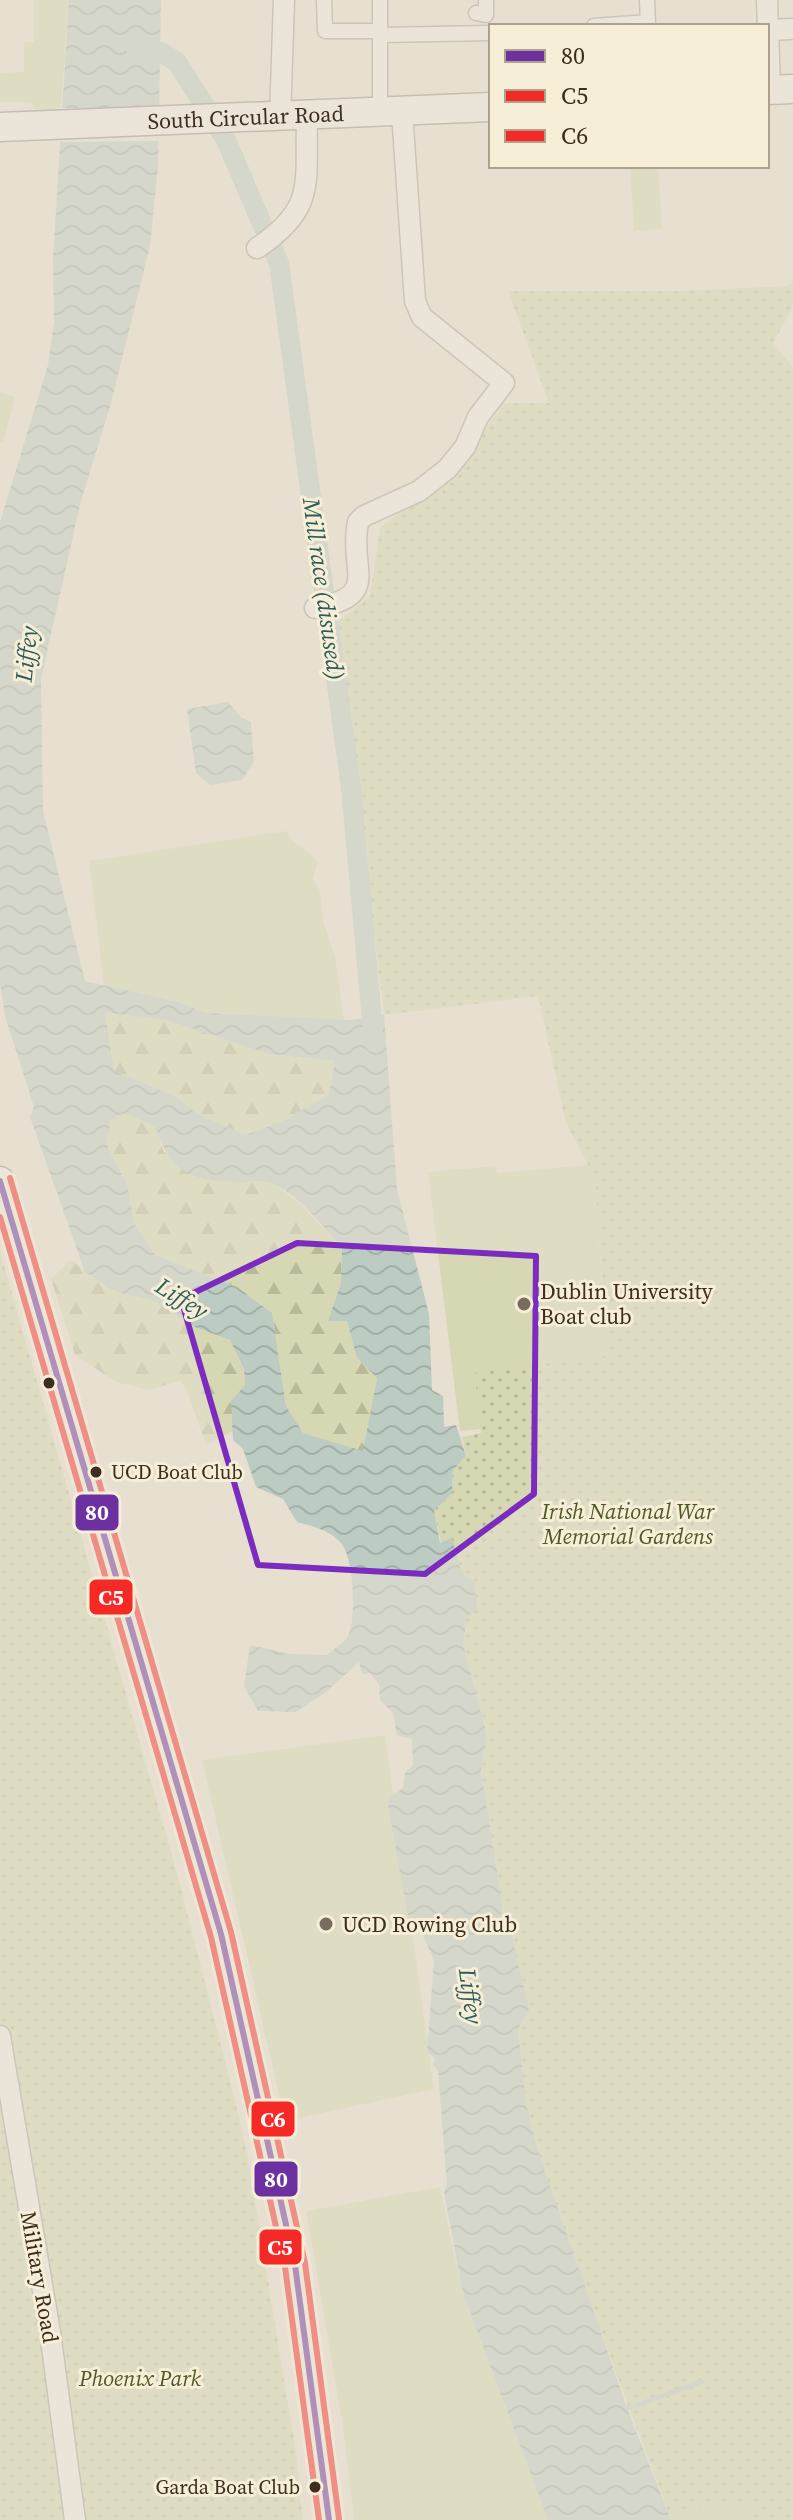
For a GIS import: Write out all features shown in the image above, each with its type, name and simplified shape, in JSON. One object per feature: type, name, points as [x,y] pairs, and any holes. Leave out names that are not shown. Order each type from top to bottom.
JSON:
[{"type":"main road","name":"South Circular Road","points":[[0,127],[294,118],[489,107]]},
{"type":"main road","points":[[0,1181],[221,1934],[295,2265],[329,2520]]},
{"type":"street","points":[[257,248],[282,231],[304,201],[284,0]]},
{"type":"street","points":[[324,0],[325,31],[484,33]]},
{"type":"street","points":[[315,608],[349,598],[358,581],[358,522],[364,516],[419,491],[447,469],[465,447],[478,417],[504,383],[422,317],[415,301],[380,33],[380,0]]},
{"type":"street","points":[[476,13],[486,15],[486,0]]},
{"type":"street","points":[[621,24],[648,22],[647,0]]},
{"type":"street","points":[[767,0],[768,24]]},
{"type":"street","points":[[769,30],[793,29]]},
{"type":"street","points":[[769,37],[777,90]]},
{"type":"street","name":"Military Road","points":[[0,2036],[50,2332],[75,2520]]},
{"type":"highlighted area","points":[[297,1243],[536,1256],[534,1494],[425,1574],[258,1565],[181,1299]]},
{"type":"green space","points":[[34,0],[69,0],[61,108],[37,111],[31,102],[0,102],[0,73],[24,72],[24,42],[34,42]]},
{"type":"green space","points":[[630,168],[658,168],[662,229],[634,231]]},
{"type":"green space","name":"Irish National War Memorial Gardens","points":[[793,282],[793,307],[773,343],[793,367],[793,2520],[754,2520],[753,2501],[668,2511],[579,2275],[538,2151],[526,2103],[518,2028],[529,2009],[510,1929],[498,1924],[503,1910],[481,1770],[487,1735],[463,1644],[466,1617],[461,1573],[452,1539],[441,1543],[434,1509],[452,1494],[453,1470],[466,1456],[462,1437],[481,1433],[475,1373],[607,1356],[595,1178],[566,1123],[538,996],[384,1015],[337,622],[370,596],[380,527],[461,467],[503,403],[549,403],[508,291],[682,291],[786,286]]},
{"type":"green space","points":[[0,392],[15,397],[3,443],[0,442]]},
{"type":"green space","points":[[286,831],[318,862],[313,879],[320,891],[323,920],[335,956],[344,1020],[206,1013],[178,1002],[104,986],[89,861]]},
{"type":"green space","points":[[105,1011],[166,1020],[269,1054],[335,1061],[329,1094],[287,1119],[246,1135],[198,1114],[175,1096],[114,1071]]},
{"type":"green space","points":[[123,1113],[155,1126],[164,1152],[221,1181],[272,1182],[296,1200],[342,1247],[341,1283],[329,1320],[347,1321],[357,1358],[377,1378],[364,1452],[303,1433],[286,1406],[272,1313],[237,1287],[155,1255],[134,1224],[127,1184],[106,1144],[111,1120]]},
{"type":"green space","name":"Dublin University Boat club","points":[[589,1165],[595,1178],[607,1357],[476,1373],[481,1429],[460,1431],[428,1172],[496,1166],[497,1173]]},
{"type":"green space","name":"Phoenix Park","points":[[0,1251],[177,1873],[234,2096],[248,2158],[296,2452],[303,2520],[0,2520]]},
{"type":"green space","points":[[71,1260],[117,1292],[155,1301],[192,1326],[230,1340],[244,1369],[245,1386],[232,1403],[233,1431],[206,1445],[186,1388],[180,1381],[149,1390],[116,1382],[75,1355],[51,1279]]},
{"type":"green space","name":"UCD Rowing Club","points":[[385,1735],[434,2089],[285,2121],[202,1760]]},
{"type":"green space","points":[[440,2187],[463,2293],[548,2520],[354,2520],[343,2426],[306,2211]]},
{"type":"green space","points":[[754,2501],[754,2520],[671,2520],[668,2511]]},
{"type":"water","name":"Liffey","points":[[69,0],[161,0],[158,166],[150,246],[111,403],[80,505],[41,679],[43,811],[85,981],[178,1002],[206,1013],[351,1020],[384,1015],[397,1189],[429,1314],[432,1390],[443,1396],[444,1427],[456,1425],[466,1456],[453,1470],[452,1494],[434,1510],[440,1543],[452,1538],[461,1572],[474,1582],[477,1609],[467,1617],[463,1644],[487,1735],[481,1770],[503,1910],[498,1924],[510,1929],[529,2009],[518,2029],[526,2103],[538,2151],[627,2408],[671,2520],[548,2520],[463,2293],[444,2192],[447,2185],[438,2071],[433,2065],[435,2058],[427,2052],[434,1960],[419,1926],[409,1921],[388,1805],[389,1798],[403,1788],[405,1773],[413,1765],[412,1739],[397,1735],[393,1713],[380,1700],[379,1685],[370,1673],[362,1674],[359,1662],[326,1692],[296,1712],[258,1711],[244,1686],[250,1645],[290,1654],[327,1655],[347,1637],[353,1601],[345,1550],[332,1535],[297,1522],[283,1499],[256,1487],[243,1449],[233,1440],[231,1401],[245,1385],[244,1369],[230,1340],[192,1326],[155,1301],[117,1292],[85,1272],[30,1117],[34,1107],[5,1016],[0,983],[0,522],[48,365],[54,322],[53,259]],"holes":[[[105,1012],[166,1020],[269,1054],[335,1061],[329,1094],[287,1119],[246,1135],[198,1114],[175,1096],[114,1071]],[[123,1113],[155,1126],[169,1155],[186,1172],[210,1180],[267,1182],[284,1190],[311,1212],[342,1247],[341,1283],[328,1321],[347,1321],[357,1358],[377,1378],[363,1451],[303,1433],[286,1406],[272,1313],[237,1287],[155,1255],[134,1224],[127,1184],[106,1144],[111,1120]]]},
{"type":"water","points":[[228,702],[241,717],[251,722],[254,762],[242,780],[210,785],[196,773],[187,709]]},
{"type":"pier","points":[[61,108],[158,108],[158,141],[61,142]]},
{"type":"waterway","name":"Mill race (disused)","points":[[136,48],[161,52],[177,62],[226,140],[279,263],[351,788],[374,1042]]},
{"type":"waterway","points":[[637,2405],[701,2382]]},
{"type":"waterway","points":[[627,2408],[631,2407]]},
{"type":"transit line","name":"C6","points":[[10,1178],[231,1932],[305,2263],[339,2519]]},
{"type":"transit line","name":"80","points":[[0,1181],[221,1934],[295,2265],[329,2520]]},
{"type":"transit line","name":"C5","points":[[0,1217],[211,1937],[285,2267],[319,2520]]},
{"type":"place","name":"Dublin University Boat club","points":[[524,1304]]},
{"type":"place","name":"UCD Boat Club","points":[[96,1472]]},
{"type":"place","name":"UCD Rowing Club","points":[[326,1924]]},
{"type":"place","name":"Garda Boat Club","points":[[315,2487]]}]
